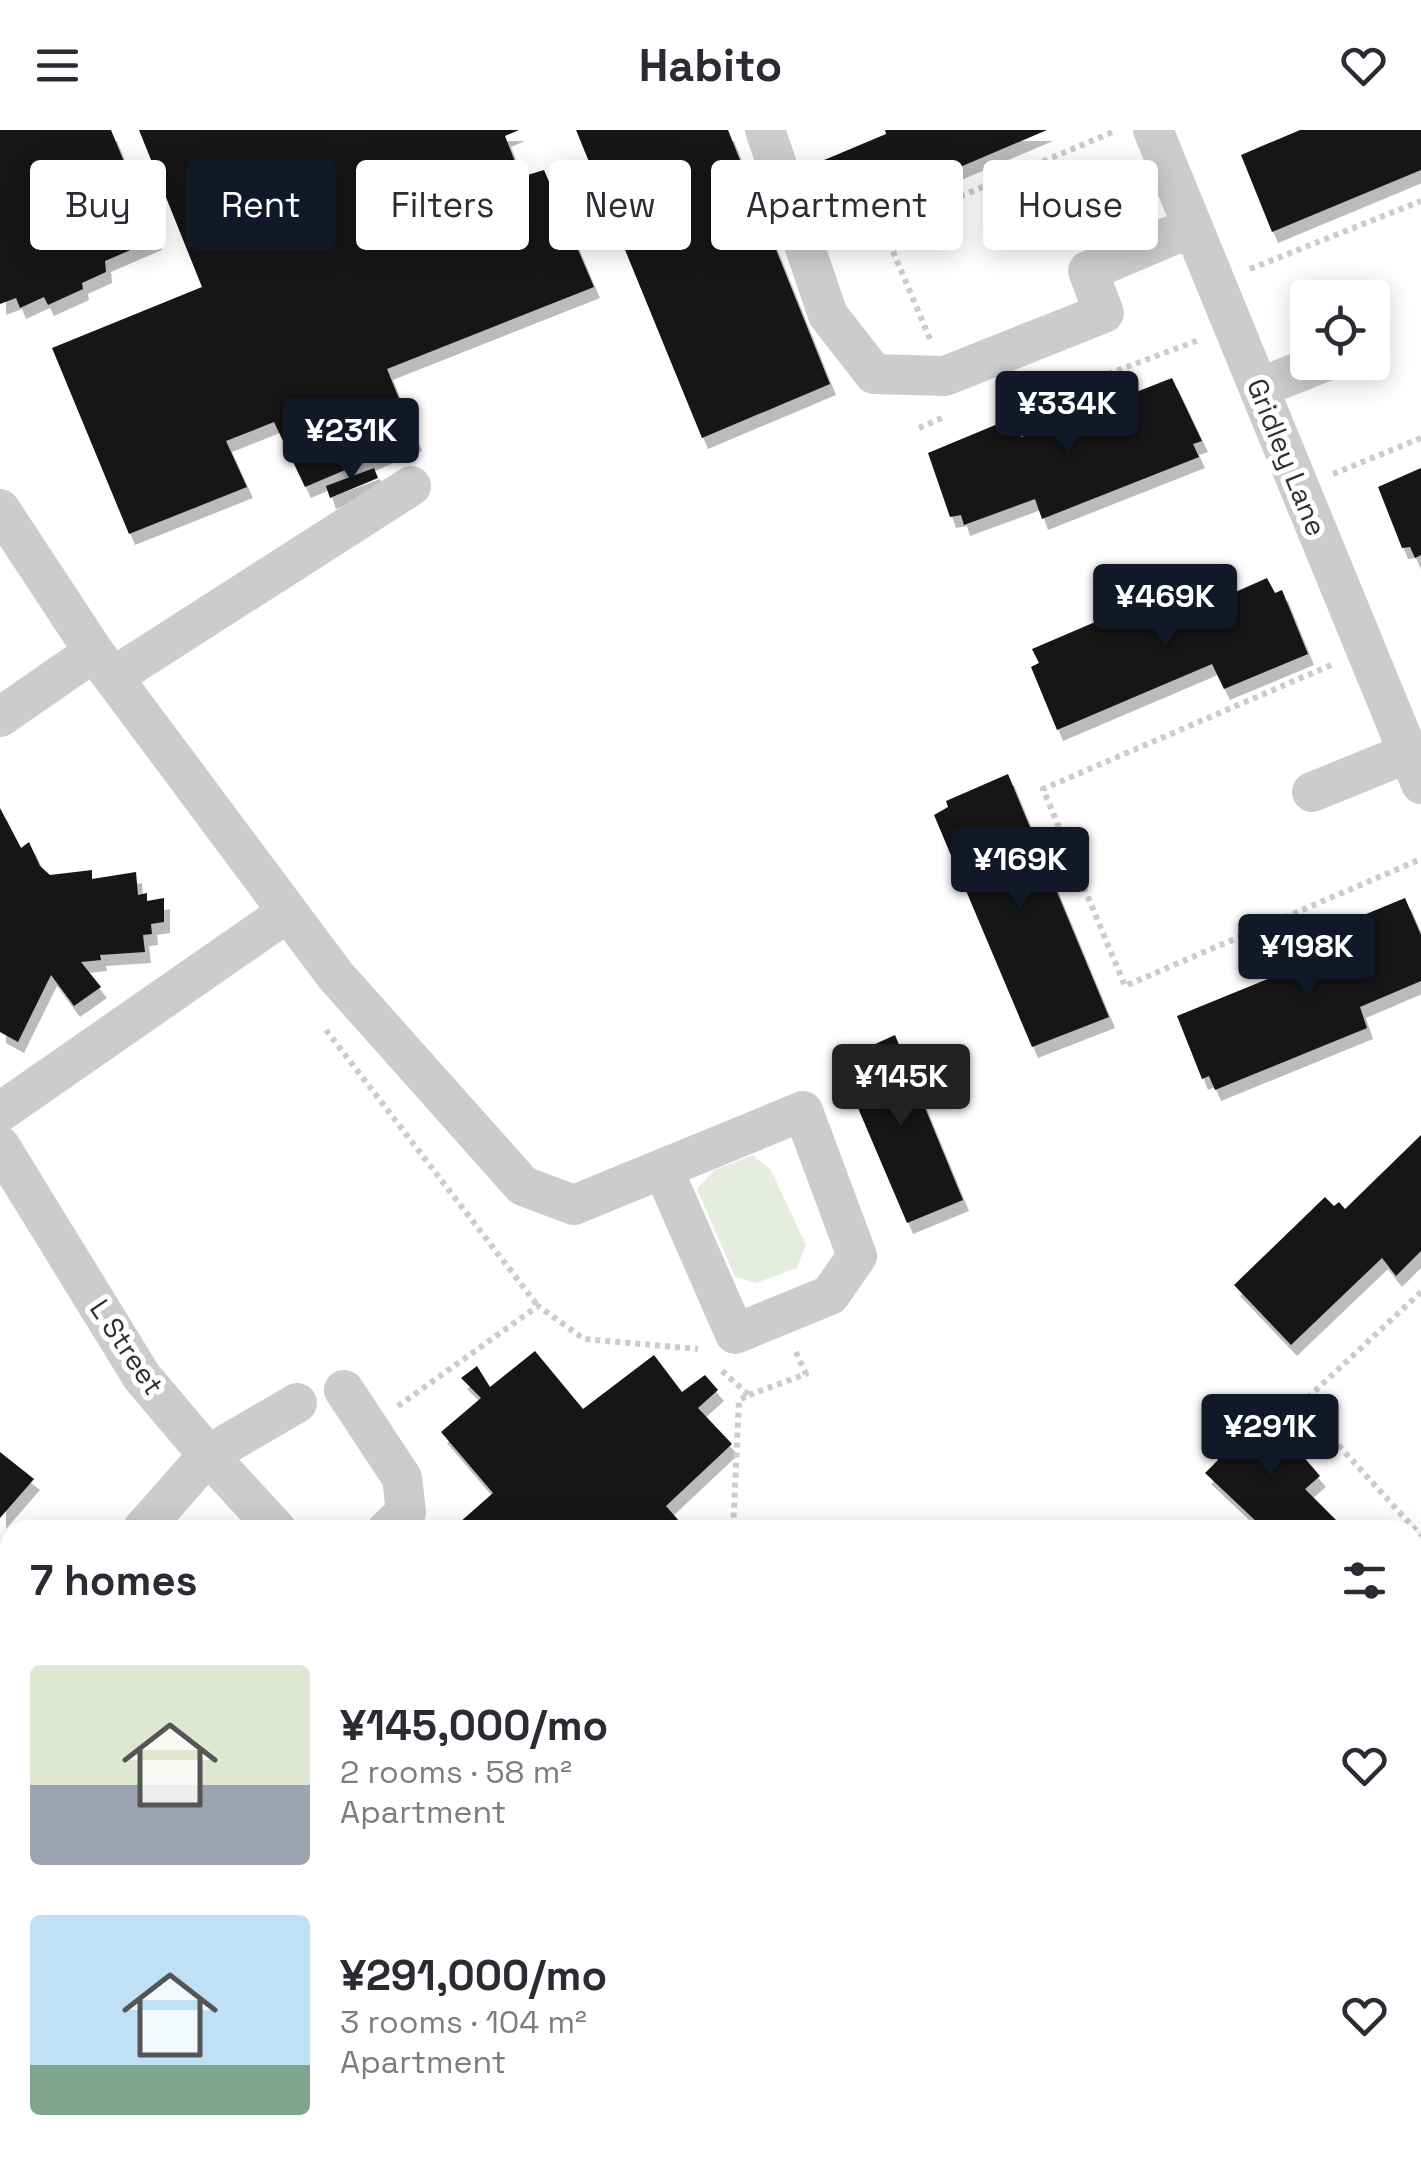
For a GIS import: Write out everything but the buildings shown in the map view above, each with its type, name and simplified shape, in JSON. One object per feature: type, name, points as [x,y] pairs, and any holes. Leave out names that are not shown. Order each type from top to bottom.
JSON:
[{"type":"street","points":[[765,130],[828,315],[874,374],[945,376],[1104,314],[1088,271],[1192,227]]},
{"type":"street","name":"Gridley Lane","points":[[1153,130],[1415,768]]},
{"type":"street","points":[[1258,388],[1290,375]]},
{"type":"street","points":[[0,716],[103,665],[410,486]]},
{"type":"street","points":[[0,510],[103,665],[335,976],[523,1186],[574,1205],[804,1111],[858,1256],[830,1295],[735,1334],[663,1169]]},
{"type":"street","points":[[1312,792],[1415,768]]},
{"type":"street","points":[[0,1112],[288,912]]},
{"type":"street","name":"L Street","points":[[0,1146],[142,1377],[268,1520]]},
{"type":"street","points":[[344,1390],[402,1478],[406,1512],[397,1520]]},
{"type":"street","points":[[151,1520],[208,1455],[297,1402]]},
{"type":"path","points":[[945,376],[892,249],[946,226],[940,205],[1116,130]]},
{"type":"path","points":[[1215,282],[1421,201]]},
{"type":"path","points":[[1022,406],[1233,327]]},
{"type":"path","points":[[994,396],[1012,389],[1029,428]]},
{"type":"path","points":[[1300,488],[1421,438]]},
{"type":"path","points":[[1366,651],[1043,789],[1124,986],[1421,860]]},
{"type":"path","points":[[315,1015],[538,1306],[584,1339],[698,1349],[749,1395]]},
{"type":"path","points":[[1406,1520],[1301,1404],[1421,1292]]},
{"type":"path","points":[[389,1413],[538,1306]]},
{"type":"path","points":[[734,1520],[739,1400],[806,1374],[780,1316]]},
{"type":"shaded area","points":[[753,1155],[771,1170],[806,1245],[797,1268],[756,1283],[735,1277],[697,1189],[714,1170]]}]
